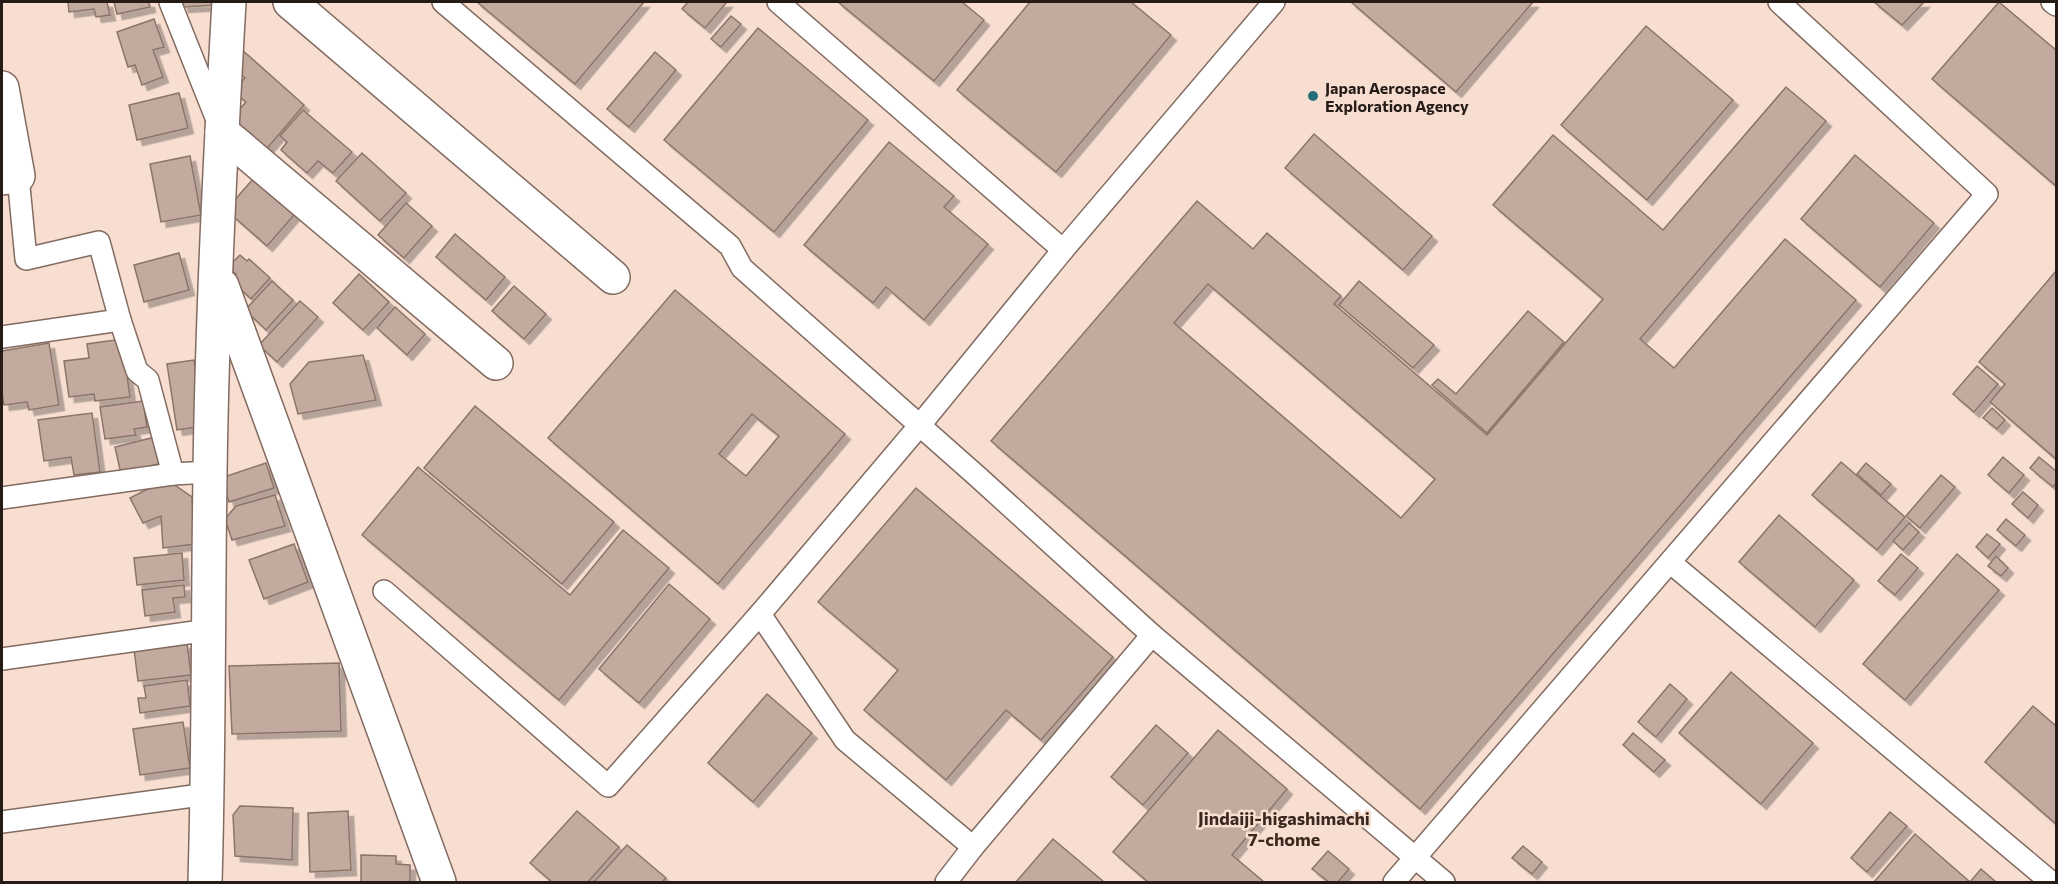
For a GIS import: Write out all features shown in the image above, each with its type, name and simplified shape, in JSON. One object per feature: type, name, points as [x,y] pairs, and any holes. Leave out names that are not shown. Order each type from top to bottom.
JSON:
[{"type":"street","points":[[205,882],[208,794],[210,472],[229,2]]},
{"type":"street","points":[[290,2],[613,277]]},
{"type":"street","points":[[2,88],[10,177]]},
{"type":"street","points":[[222,132],[496,363]]},
{"type":"street","points":[[217,270],[439,882]]},
{"type":"lane","points":[[171,2],[222,132]]},
{"type":"lane","points":[[443,2],[730,246],[742,267],[1152,635],[1444,882]]},
{"type":"lane","points":[[778,2],[1063,250]]},
{"type":"lane","points":[[384,591],[608,786],[760,614],[920,425],[1063,250],[1274,2]]},
{"type":"lane","points":[[1394,882],[1987,194],[1779,2]]},
{"type":"lane","points":[[2052,2],[2056,5]]},
{"type":"lane","points":[[10,177],[26,259],[99,242],[120,320],[137,371],[148,380],[173,474]]},
{"type":"lane","points":[[2,337],[120,320]]},
{"type":"lane","points":[[2,498],[173,474],[210,472]]},
{"type":"lane","points":[[1671,563],[2051,882]]},
{"type":"lane","points":[[760,614],[845,740],[973,847]]},
{"type":"lane","points":[[2,659],[208,630]]},
{"type":"lane","points":[[946,882],[1152,635]]},
{"type":"lane","points":[[2,822],[208,794]]},
{"type":"building","points":[[68,2],[107,2],[110,15],[96,17],[94,9],[69,12]]},
{"type":"building","points":[[114,2],[149,2],[150,7],[117,14]]},
{"type":"building","points":[[182,2],[218,2],[218,5],[183,7]]},
{"type":"building","points":[[477,2],[644,2],[575,84]]},
{"type":"building","points":[[688,2],[727,2],[705,28],[682,9]]},
{"type":"building","points":[[838,2],[962,2],[984,20],[934,81]]},
{"type":"building","points":[[1030,2],[1131,2],[1171,35],[1056,172],[957,90]]},
{"type":"building","points":[[1351,2],[1533,2],[1456,92]]},
{"type":"building","points":[[1874,2],[1924,2],[1902,25]]},
{"type":"building","points":[[1999,2],[2056,50],[2056,186],[1932,79]]},
{"type":"building","points":[[731,16],[741,24],[721,47],[711,39]]},
{"type":"building","points":[[154,19],[164,47],[153,50],[163,77],[142,85],[135,65],[128,67],[117,32]]},
{"type":"building","points":[[1646,26],[1733,100],[1647,200],[1561,125]]},
{"type":"building","points":[[758,28],[868,120],[774,232],[664,140]]},
{"type":"building","points":[[241,49],[304,105],[264,152],[229,121],[246,102],[233,91],[245,78],[229,63]]},
{"type":"building","points":[[655,52],[676,70],[629,127],[607,109]]},
{"type":"building","points":[[1786,87],[1826,121],[1640,339],[1674,368],[1785,239],[1856,300],[1420,809],[991,441],[1197,201],[1253,249],[1267,233],[1341,296],[1334,304],[1487,435],[1603,299],[1493,205],[1553,135],[1663,230]],"holes":[[[1208,284],[1435,479],[1401,518],[1174,323]]]},
{"type":"building","points":[[179,93],[188,128],[137,140],[129,105]]},
{"type":"building","points":[[303,110],[352,152],[333,173],[318,161],[307,173],[281,150],[287,142],[280,136]]},
{"type":"building","points":[[1314,134],[1432,236],[1403,270],[1285,168]]},
{"type":"building","points":[[889,142],[954,196],[944,207],[988,244],[924,320],[886,287],[873,303],[804,245]]},
{"type":"building","points":[[362,153],[406,193],[380,221],[336,181]]},
{"type":"building","points":[[1855,155],[1934,223],[1880,287],[1801,219]]},
{"type":"building","points":[[190,156],[201,215],[161,222],[150,164]]},
{"type":"building","points":[[253,179],[294,215],[267,246],[226,210]]},
{"type":"building","points":[[406,203],[432,226],[404,258],[378,235]]},
{"type":"building","points":[[455,234],[505,277],[486,300],[436,257]]},
{"type":"building","points":[[179,253],[189,290],[144,302],[134,265]]},
{"type":"building","points":[[240,255],[247,261],[249,259],[270,278],[251,299],[231,280],[236,274],[228,267]]},
{"type":"building","points":[[2056,271],[2056,459],[1990,402],[2005,384],[1979,362]]},
{"type":"building","points":[[359,274],[389,302],[363,330],[333,303]]},
{"type":"building","points":[[272,281],[293,300],[266,330],[245,310]]},
{"type":"building","points":[[1359,281],[1434,345],[1413,368],[1339,305]]},
{"type":"building","points":[[514,286],[546,314],[524,339],[492,311]]},
{"type":"building","points":[[675,290],[845,434],[718,584],[548,438]],"holes":[[[752,414],[779,436],[746,476],[719,454]]]},
{"type":"building","points":[[300,301],[318,317],[277,362],[259,345]]},
{"type":"building","points":[[395,307],[425,334],[407,355],[377,328]]},
{"type":"building","points":[[1528,311],[1564,342],[1487,433],[1432,385],[1438,379],[1456,394]]},
{"type":"building","points":[[122,339],[130,397],[95,401],[94,394],[69,397],[64,361],[89,358],[87,344]]},
{"type":"building","points":[[49,343],[59,405],[29,410],[27,402],[4,405],[2,351]]},
{"type":"building","points":[[363,355],[376,400],[298,414],[290,384],[309,362]]},
{"type":"building","points":[[194,360],[204,426],[177,430],[167,364]]},
{"type":"building","points":[[1977,366],[1998,384],[1974,412],[1953,394]]},
{"type":"building","points":[[143,401],[147,427],[134,429],[136,435],[105,439],[100,407]]},
{"type":"building","points":[[475,406],[614,522],[562,584],[424,468]]},
{"type":"building","points":[[1992,408],[2005,420],[1997,429],[1983,418]]},
{"type":"building","points":[[92,413],[100,472],[74,475],[71,457],[44,461],[38,420]]},
{"type":"building","points":[[155,437],[162,463],[121,474],[115,447]]},
{"type":"building","points":[[2003,457],[2024,475],[2009,493],[1988,475]]},
{"type":"building","points":[[2039,457],[2056,471],[2056,483],[2053,487],[2030,468]]},
{"type":"building","points":[[1841,462],[1905,517],[1877,550],[1812,495]]},
{"type":"building","points":[[266,463],[274,488],[229,502],[221,478]]},
{"type":"building","points":[[1866,463],[1891,484],[1881,495],[1857,474]]},
{"type":"building","points":[[418,467],[570,595],[623,530],[669,568],[559,700],[362,535]]},
{"type":"building","points":[[1941,475],[1955,487],[1920,528],[1906,516]]},
{"type":"building","points":[[161,482],[176,486],[192,497],[195,544],[163,548],[161,516],[143,523],[130,498]]},
{"type":"building","points":[[916,488],[1113,657],[1041,740],[1006,710],[946,780],[864,710],[898,670],[818,602]]},
{"type":"building","points":[[2023,492],[2038,505],[2028,518],[2012,504]]},
{"type":"building","points":[[275,495],[285,526],[232,540],[225,519],[236,506]]},
{"type":"building","points":[[1779,515],[1854,580],[1815,627],[1739,562]]},
{"type":"building","points":[[2006,519],[2025,535],[2016,546],[1997,530]]},
{"type":"building","points":[[1909,523],[1919,532],[1903,550],[1893,541]]},
{"type":"building","points":[[1987,534],[2000,544],[1988,558],[1976,547]]},
{"type":"building","points":[[294,544],[308,582],[264,599],[249,560]]},
{"type":"building","points":[[182,553],[184,580],[137,585],[134,558]]},
{"type":"building","points":[[1901,554],[1918,568],[1895,595],[1878,581]]},
{"type":"building","points":[[1957,554],[1999,590],[1905,700],[1863,664]]},
{"type":"building","points":[[1996,556],[2008,568],[2001,576],[1988,566]]},
{"type":"building","points":[[669,584],[710,619],[639,703],[599,669]]},
{"type":"building","points":[[184,585],[185,597],[173,598],[175,612],[145,616],[142,590]]},
{"type":"building","points":[[187,643],[191,675],[138,681],[134,649]]},
{"type":"building","points":[[339,663],[341,731],[232,734],[229,666]]},
{"type":"building","points":[[1731,672],[1813,743],[1761,804],[1679,733]]},
{"type":"building","points":[[187,680],[190,706],[140,713],[138,698],[146,698],[144,686]]},
{"type":"building","points":[[1670,684],[1687,699],[1656,737],[1638,722]]},
{"type":"building","points":[[767,694],[812,733],[753,802],[708,763]]},
{"type":"building","points":[[2033,706],[2056,726],[2056,824],[1985,762]]},
{"type":"building","points":[[183,722],[190,768],[140,775],[133,729]]},
{"type":"building","points":[[1156,725],[1188,753],[1143,805],[1111,777]]},
{"type":"building","points":[[1218,730],[1287,789],[1232,855],[1264,882],[1148,882],[1113,852]]},
{"type":"building","points":[[1633,733],[1665,760],[1654,772],[1623,745]]},
{"type":"building","points":[[240,806],[293,808],[292,860],[235,856],[233,815]]},
{"type":"building","points":[[348,811],[351,870],[310,872],[308,813]]},
{"type":"building","points":[[577,811],[619,847],[588,882],[552,882],[530,863]]},
{"type":"building","points":[[1890,812],[1907,826],[1867,872],[1851,858]]},
{"type":"building","points":[[1915,834],[1970,882],[1874,882]]},
{"type":"building","points":[[1053,839],[1104,882],[1016,882]]},
{"type":"building","points":[[627,845],[666,878],[662,882],[594,882]]},
{"type":"building","points":[[1523,846],[1542,862],[1532,874],[1512,858]]},
{"type":"building","points":[[1328,851],[1349,869],[1338,882],[1329,882],[1312,869]]},
{"type":"building","points":[[361,855],[396,856],[396,864],[410,865],[410,882],[361,882]]},
{"type":"building","points":[[1981,869],[1996,882],[1970,882]]},
{"type":"place","name":"Japan Aerospace Exploration Agency","points":[[1313,96]]},
{"type":"district","name":"Jindaiji-higashimachi 7-chome","points":[[1284,828]]}]
